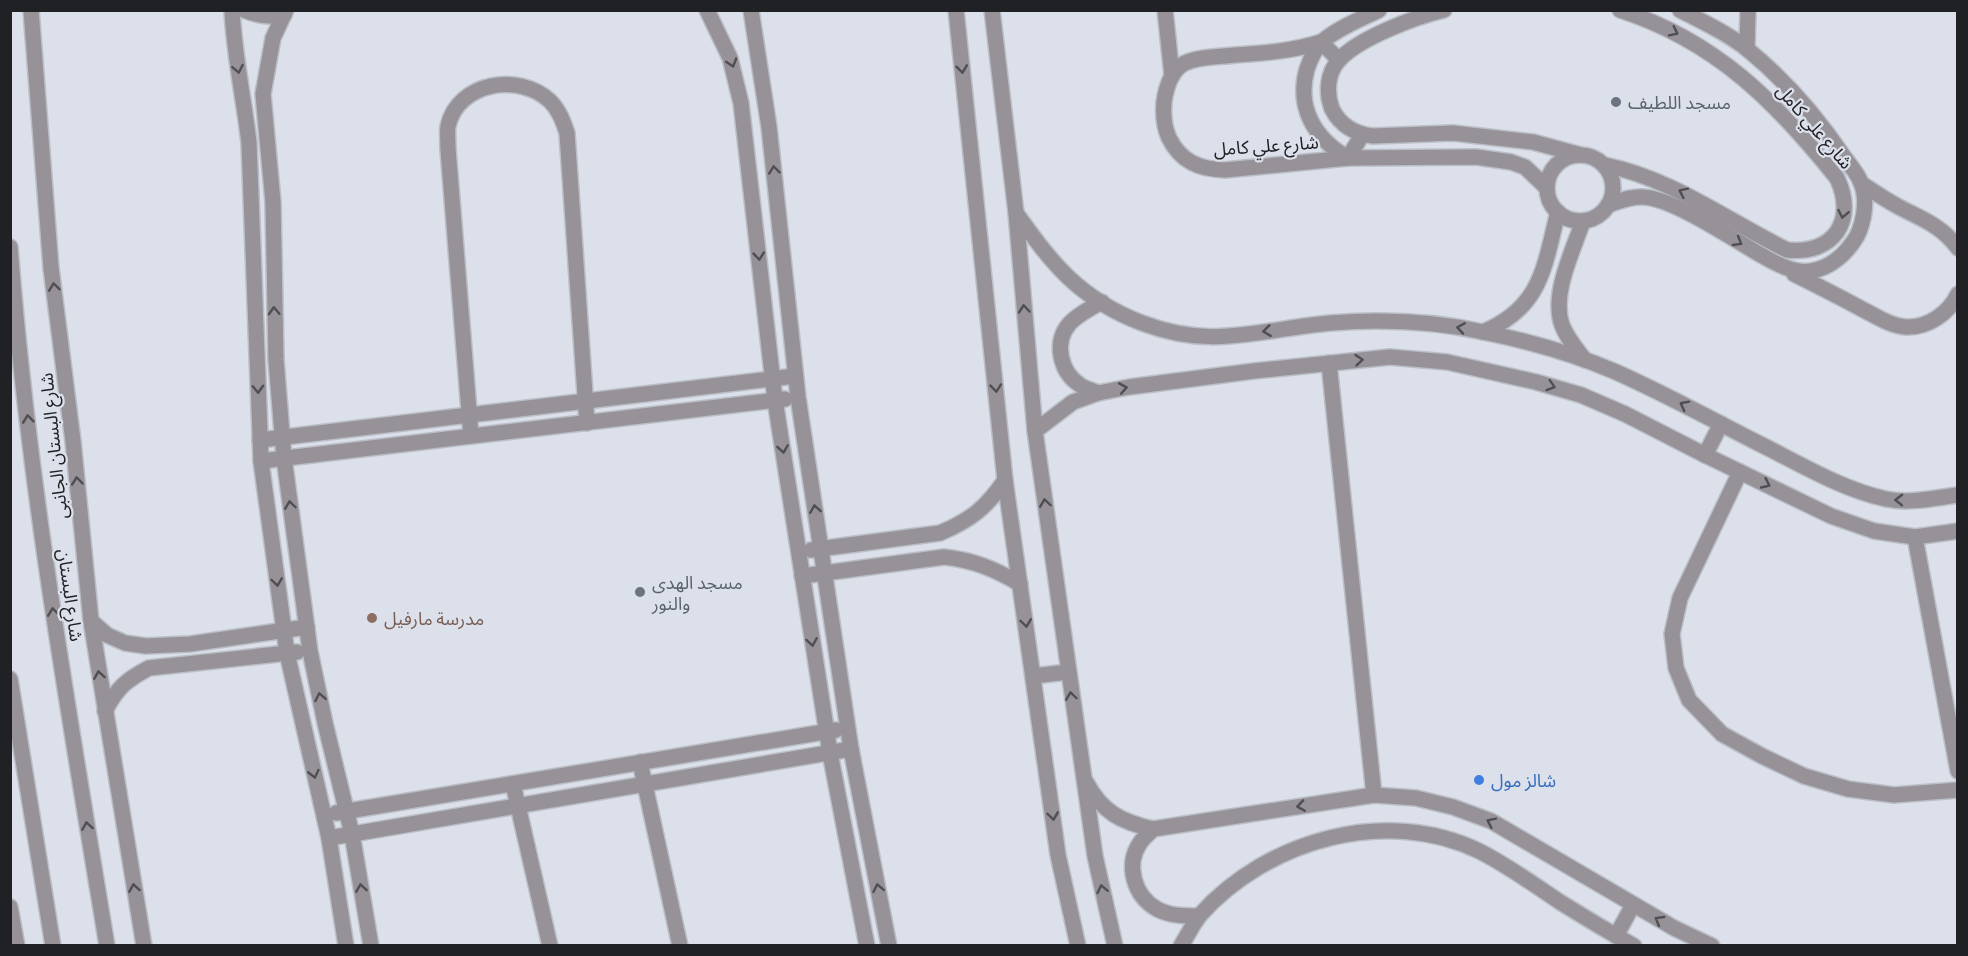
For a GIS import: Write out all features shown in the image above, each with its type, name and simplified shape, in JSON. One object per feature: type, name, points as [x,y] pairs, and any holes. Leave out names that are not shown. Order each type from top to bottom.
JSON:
[{"type":"street","name":"شارع البستان الجانبى","points":[[31,10],[51,268],[73,441],[91,621],[144,945]]},
{"type":"street","points":[[232,10],[234,45],[244,97],[249,143],[261,461],[287,653],[329,838],[346,945]]},
{"type":"street","points":[[244,10],[270,17],[285,13]]},
{"type":"street","points":[[707,10],[730,58],[738,84],[745,126],[775,400],[826,732],[867,945]]},
{"type":"street","points":[[751,10],[769,127],[798,398],[851,749],[889,945]]},
{"type":"street","points":[[956,10],[1005,480],[1058,855],[1078,945]]},
{"type":"street","points":[[992,10],[1016,213],[1035,432],[1082,775],[1095,856],[1115,945]]},
{"type":"street","points":[[1165,10],[1172,76]]},
{"type":"street","points":[[1172,76],[1184,64],[1206,58],[1289,51],[1321,42],[1380,10]]},
{"type":"street","points":[[1321,42],[1339,60],[1350,50],[1373,37],[1444,10]]},
{"type":"street","name":"شارع علي كامل","points":[[1620,10],[1677,33],[1704,49],[1751,83],[1838,178],[1844,191],[1846,204],[1844,219],[1838,231],[1828,242],[1815,249],[1787,250]]},
{"type":"street","name":"شارع علي كامل","points":[[1680,10],[1726,34],[1747,49],[1804,105],[1862,184],[1936,225],[1951,238],[1958,248]]},
{"type":"street","points":[[1747,49],[1748,10]]},
{"type":"street","points":[[285,13],[273,38],[263,94],[273,202],[276,360],[284,458],[310,651],[352,834],[370,945]]},
{"type":"street","name":"شارع علي كامل","points":[[1321,42],[1310,58],[1305,77],[1304,97],[1308,116],[1318,133],[1331,148],[1348,158]]},
{"type":"street","name":"شارع علي كامل","points":[[1339,60],[1328,84],[1329,97],[1340,121],[1362,135]]},
{"type":"street","name":"شارع علي كامل","points":[[1172,76],[1166,91],[1163,114],[1168,136],[1181,156],[1194,165],[1208,170],[1348,158],[1476,157],[1511,162],[1525,167],[1547,188]]},
{"type":"street","points":[[471,436],[448,126],[456,110],[468,96],[484,87],[501,84],[519,85],[543,96],[561,116],[567,133],[587,423]]},
{"type":"street","points":[[1348,158],[1362,135],[1463,134],[1533,142],[1594,158],[1605,165],[1628,170],[1670,186],[1787,250],[1781,267]]},
{"type":"street","points":[[1581,155],[1568,157],[1557,164],[1550,175],[1547,188],[1550,201],[1558,212],[1570,219],[1583,221],[1598,216],[1608,206],[1613,192],[1612,178],[1605,165]]},
{"type":"street","points":[[1838,178],[1852,169]]},
{"type":"street","name":"شارع علي كامل","points":[[1781,267],[1810,272],[1825,267],[1851,247],[1859,232],[1863,216],[1862,184]]},
{"type":"street","name":"شارع علي كامل","points":[[1608,206],[1632,197],[1657,200],[1694,217],[1781,267],[1888,322],[1906,327],[1920,326],[1935,320],[1948,310],[1958,294]]},
{"type":"street","points":[[1483,332],[1499,325],[1516,313],[1531,297],[1541,279],[1558,212]]},
{"type":"street","points":[[1016,213],[1043,250],[1069,277],[1122,314],[1151,326],[1182,334],[1225,337],[1330,323],[1384,321],[1441,325],[1483,332],[1585,360],[1616,372],[1846,487],[1888,500],[1921,500],[1958,495]]},
{"type":"street","points":[[1583,221],[1561,286],[1558,304],[1562,325],[1571,343],[1585,360]]},
{"type":"street","name":"شارع البستان","points":[[10,247],[23,373],[55,629],[107,945]]},
{"type":"street","points":[[1098,393],[1081,386],[1067,374],[1061,357],[1061,341],[1068,325],[1082,313],[1102,302]]},
{"type":"street","points":[[1035,432],[1073,402],[1098,393],[1183,379],[1390,357],[1447,362],[1517,377],[1581,395],[1625,414],[1831,516],[1874,531],[1915,537],[1958,531]]},
{"type":"street","points":[[1329,363],[1374,795]]},
{"type":"street","points":[[260,440],[795,376]]},
{"type":"street","points":[[261,461],[798,398]]},
{"type":"street","points":[[1705,455],[1721,424]]},
{"type":"street","points":[[1740,472],[1678,607],[1672,634],[1676,668],[1689,700],[1722,734],[1804,776],[1848,789],[1894,795],[1958,790]]},
{"type":"street","points":[[798,551],[940,533],[960,525],[978,513],[993,498],[1005,480]]},
{"type":"street","points":[[1915,537],[1958,771]]},
{"type":"street","points":[[802,576],[944,557],[984,564],[1020,584]]},
{"type":"street","points":[[91,621],[107,635],[125,644],[146,646],[190,644],[307,627]]},
{"type":"street","points":[[105,711],[114,693],[130,678],[149,668],[310,651]]},
{"type":"street","points":[[1033,676],[1068,672]]},
{"type":"street","points":[[10,679],[53,945]]},
{"type":"street","points":[[324,815],[848,728]]},
{"type":"street","points":[[329,838],[851,749]]},
{"type":"street","points":[[640,762],[680,945]]},
{"type":"street","points":[[1082,775],[1093,796],[1110,813],[1130,824],[1153,829],[1374,795],[1416,798],[1453,807],[1491,822],[1674,928],[1712,945]]},
{"type":"street","points":[[513,783],[550,945]]},
{"type":"street","points":[[1153,829],[1140,843],[1133,861],[1133,881],[1142,896],[1156,909],[1175,915],[1199,916]]},
{"type":"street","points":[[1181,945],[1199,916],[1223,892],[1251,872],[1281,855],[1346,834],[1390,831],[1440,837],[1478,850],[1634,945]]},
{"type":"street","points":[[1616,936],[1633,905]]},
{"type":"street","points":[[10,907],[17,945]]},
{"type":"place","name":"مسجد اللطيف","points":[[1616,102]]},
{"type":"place","name":"مسجد الهدى والنور","points":[[640,592]]},
{"type":"place","name":"مدرسة مارفيل","points":[[372,618]]},
{"type":"place","name":"شالز مول","points":[[1479,780]]}]
